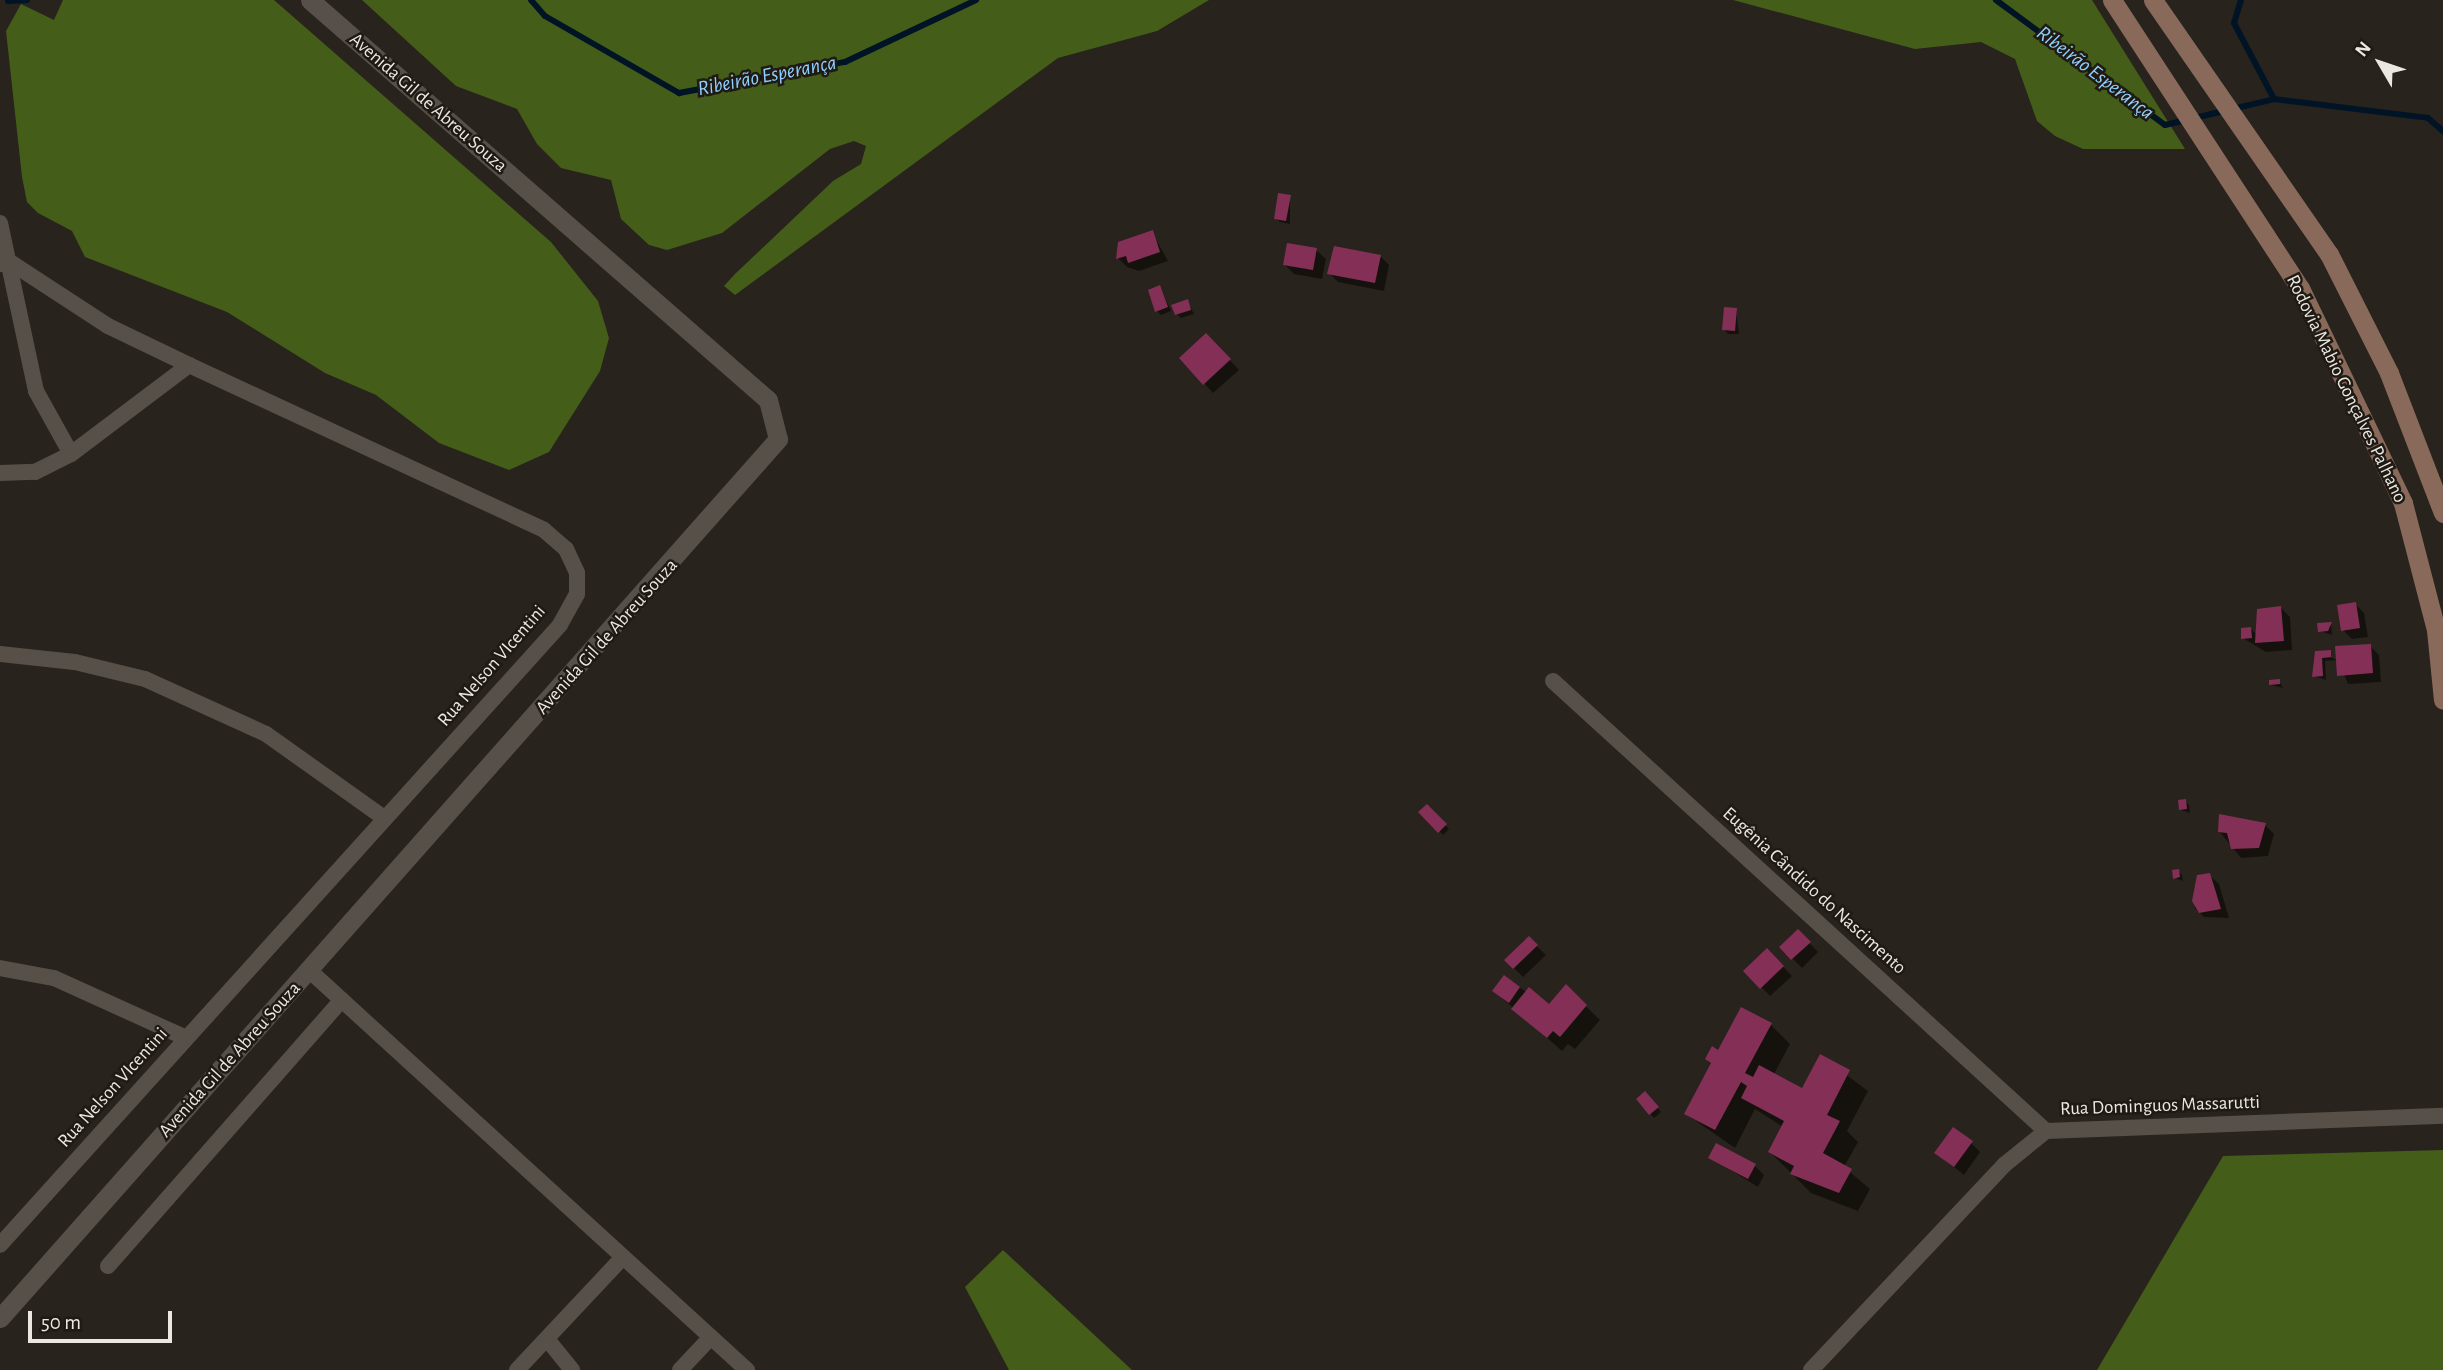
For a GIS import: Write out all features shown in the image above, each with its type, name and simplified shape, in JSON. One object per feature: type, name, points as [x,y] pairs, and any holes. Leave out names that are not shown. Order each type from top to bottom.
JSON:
[{"type":"main road","name":"Rodovia Mabio Gonçalves Palhano","points":[[2112,0],[2300,288],[2403,503],[2435,630],[2443,700]]},
{"type":"main road","name":"Rodovia Mabio Gonçalves Palhano","points":[[2153,0],[2329,254],[2389,373],[2443,513]]},
{"type":"street","name":"Avenida Gil de Abreu Souza","points":[[0,1318],[772,453],[779,428],[768,400],[310,0]]},
{"type":"street","points":[[0,223],[36,391],[71,454]]},
{"type":"street","name":"Rua Nelson VIcentini","points":[[0,1245],[560,625],[577,594],[577,573],[566,550],[544,530],[107,326],[7,264]]},
{"type":"street","points":[[0,474],[35,472],[71,454],[189,365]]},
{"type":"street","points":[[0,653],[75,662],[145,679],[266,734],[384,818]]},
{"type":"street","name":"Eugênia Cândido do Nascimento","points":[[1553,681],[2046,1131]]},
{"type":"street","points":[[0,968],[54,978],[186,1038]]},
{"type":"street","points":[[310,971],[747,1370]]},
{"type":"street","points":[[108,1266],[342,1000]]},
{"type":"street","name":"Rua Dominguos Massarutti","points":[[1811,1370],[2004,1165],[2046,1131],[2443,1116]]},
{"type":"street","points":[[517,1370],[623,1257]]},
{"type":"street","points":[[680,1370],[711,1337]]},
{"type":"street","points":[[547,1339],[572,1370]]},
{"type":"green space","points":[[63,0],[274,0],[551,242],[598,301],[609,338],[600,371],[549,452],[509,470],[439,443],[376,395],[325,373],[227,312],[85,257],[72,231],[38,213],[27,202],[6,31],[21,4],[54,20]]},
{"type":"green space","points":[[362,0],[1209,0],[1157,31],[1058,58],[735,295],[724,286],[833,181],[861,164],[866,146],[854,141],[830,149],[722,233],[667,250],[649,245],[621,219],[611,180],[561,168],[537,144],[517,109],[456,86]]},
{"type":"green space","points":[[1733,0],[2092,0],[2185,149],[2083,149],[2055,136],[2037,121],[2015,59],[1981,42],[1915,49]]},
{"type":"green space","points":[[2443,1150],[2443,1370],[2097,1370],[2223,1156]]},
{"type":"green space","points":[[1003,1250],[1132,1370],[1009,1370],[965,1287]]},
{"type":"building","points":[[1278,193],[1291,195],[1286,221],[1274,219]]},
{"type":"building","points":[[1153,230],[1160,252],[1128,263],[1126,256],[1116,259],[1118,242]]},
{"type":"building","points":[[1287,243],[1317,248],[1313,270],[1283,265]]},
{"type":"building","points":[[1334,246],[1381,255],[1375,283],[1327,274]]},
{"type":"building","points":[[1160,285],[1168,307],[1155,312],[1148,290]]},
{"type":"building","points":[[1188,299],[1191,310],[1175,315],[1171,305]]},
{"type":"building","points":[[1724,307],[1737,308],[1735,331],[1722,330]]},
{"type":"building","points":[[1206,333],[1231,359],[1203,385],[1179,358]]},
{"type":"building","points":[[2356,602],[2360,628],[2341,631],[2337,605]]},
{"type":"building","points":[[2281,606],[2284,641],[2255,643],[2257,609]]},
{"type":"building","points":[[2332,622],[2328,631],[2318,632],[2317,623]]},
{"type":"building","points":[[2251,627],[2252,638],[2241,639],[2241,628]]},
{"type":"building","points":[[2371,644],[2373,673],[2337,676],[2335,646]]},
{"type":"building","points":[[2331,650],[2331,657],[2322,658],[2323,676],[2312,677],[2315,651]]},
{"type":"building","points":[[2280,679],[2280,684],[2269,685],[2269,680]]},
{"type":"building","points":[[2186,799],[2187,809],[2179,810],[2178,800]]},
{"type":"building","points":[[1427,804],[1447,824],[1438,833],[1418,812]]},
{"type":"building","points":[[2219,814],[2266,823],[2259,848],[2231,849],[2227,833],[2218,832]]},
{"type":"building","points":[[2179,869],[2180,877],[2173,879],[2172,870]]},
{"type":"building","points":[[2210,873],[2221,909],[2199,913],[2192,901],[2197,875]]},
{"type":"building","points":[[1798,929],[1811,942],[1791,960],[1779,947]]},
{"type":"building","points":[[1529,936],[1538,945],[1513,969],[1504,960]]},
{"type":"building","points":[[1767,948],[1784,966],[1760,989],[1743,971]]},
{"type":"building","points":[[1504,975],[1520,987],[1509,1003],[1492,991]]},
{"type":"building","points":[[1566,984],[1587,1005],[1560,1037],[1553,1031],[1547,1038],[1511,1009],[1529,987],[1549,1004]]},
{"type":"building","points":[[1741,1007],[1772,1023],[1745,1073],[1753,1077],[1759,1065],[1802,1088],[1820,1054],[1850,1070],[1827,1115],[1840,1121],[1823,1153],[1852,1169],[1839,1193],[1790,1174],[1794,1166],[1768,1152],[1784,1121],[1741,1098],[1747,1086],[1741,1082],[1715,1130],[1684,1114],[1711,1063],[1705,1059],[1712,1046],[1718,1050]]},
{"type":"building","points":[[1645,1091],[1659,1107],[1649,1115],[1636,1099]]},
{"type":"building","points":[[1953,1127],[1973,1141],[1954,1167],[1934,1153]]},
{"type":"building","points":[[1716,1143],[1756,1164],[1748,1179],[1708,1158]]},
{"type":"waterway","name":"Ribeirão Esperança","points":[[8,1],[27,0]]},
{"type":"waterway","name":"Ribeirão Esperança","points":[[531,0],[545,16],[679,93],[845,62],[976,0]]},
{"type":"waterway","name":"Ribeirão Esperança","points":[[1996,0],[2165,125],[2274,99],[2428,118],[2443,131]]},
{"type":"waterway","points":[[2241,0],[2234,23],[2274,99]]}]
